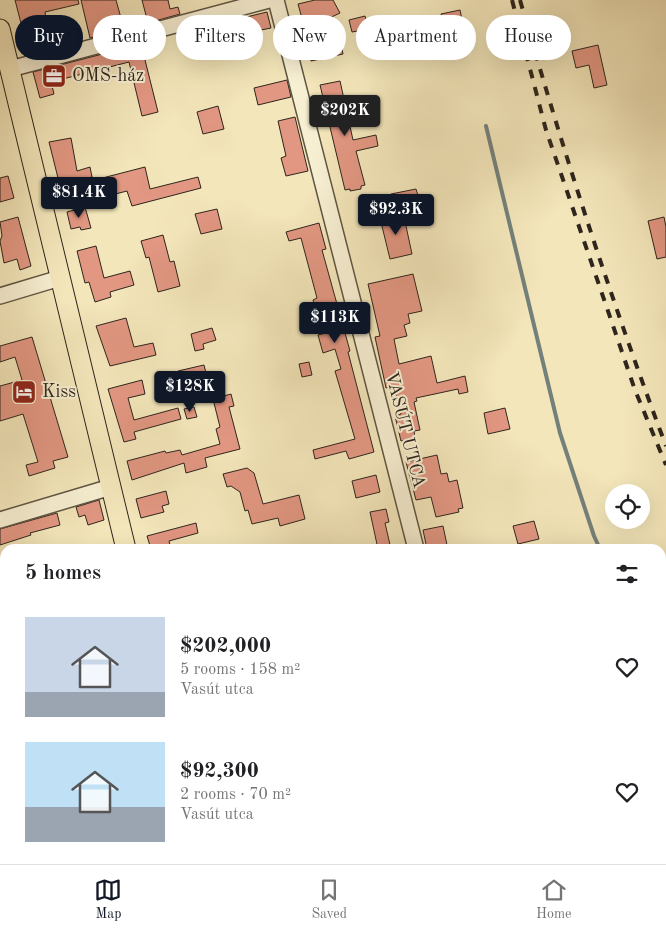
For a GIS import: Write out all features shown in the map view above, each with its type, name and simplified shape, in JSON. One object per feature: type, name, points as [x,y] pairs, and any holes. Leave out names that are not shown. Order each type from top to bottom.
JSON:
[{"type":"main road","points":[[0,29],[125,544]]},
{"type":"street","points":[[10,69],[269,0]]},
{"type":"street","name":"VASÚT UTCA","points":[[276,0],[415,544]]},
{"type":"street","points":[[0,296],[60,278]]},
{"type":"street","points":[[0,520],[111,488]]},
{"type":"building","points":[[15,0],[78,0],[79,4],[45,12],[46,15],[19,15]]},
{"type":"building","points":[[81,0],[116,0],[120,15],[93,15],[93,37],[90,38]]},
{"type":"building","points":[[142,0],[168,0],[170,9],[178,7],[180,14],[166,18],[166,15],[146,15]]},
{"type":"building","points":[[315,0],[333,0],[340,13],[336,15],[301,15],[298,4]]},
{"type":"building","points":[[460,10],[461,15],[441,15]]},
{"type":"building","points":[[267,12],[271,28],[263,30],[263,15],[255,15]]},
{"type":"building","points":[[356,18],[356,31],[352,32],[349,20]]},
{"type":"building","points":[[598,45],[607,85],[594,88],[589,65],[576,68],[572,51]]},
{"type":"building","name":"OMS-ház","points":[[93,56],[93,60],[145,60],[158,112],[142,116],[129,62],[51,82],[54,94],[40,98],[33,72]]},
{"type":"building","points":[[287,80],[291,97],[258,105],[254,88]]},
{"type":"building","points":[[340,81],[353,140],[376,135],[378,146],[356,151],[365,185],[361,186],[361,189],[350,191],[350,189],[345,190],[320,85]]},
{"type":"building","points":[[218,106],[224,129],[203,134],[197,112]]},
{"type":"building","points":[[295,117],[308,171],[286,176],[281,158],[286,156],[278,121]]},
{"type":"building","points":[[71,138],[77,171],[90,167],[92,177],[60,186],[49,142]]},
{"type":"building","points":[[145,167],[150,189],[198,177],[201,188],[132,206],[127,191],[92,200],[87,182]]},
{"type":"building","points":[[8,176],[14,198],[0,202],[0,178]]},
{"type":"building","points":[[416,189],[419,199],[393,205],[391,194]]},
{"type":"building","points":[[85,207],[91,228],[81,230],[80,227],[71,229],[67,212]]},
{"type":"building","points":[[217,209],[222,229],[201,234],[195,214]]},
{"type":"building","points":[[403,212],[412,254],[390,259],[380,218]]},
{"type":"building","points":[[18,217],[31,266],[20,270],[17,259],[4,263],[0,241],[2,236],[0,222]]},
{"type":"building","points":[[664,217],[666,257],[657,259],[648,221]]},
{"type":"building","points":[[319,223],[326,249],[322,250],[350,351],[348,352],[374,452],[349,459],[346,451],[315,459],[313,450],[355,439],[335,371],[341,369],[335,349],[323,353],[318,335],[334,331],[328,312],[317,315],[313,300],[317,298],[301,238],[289,241],[286,232]]},
{"type":"building","points":[[163,235],[170,262],[174,261],[180,286],[158,292],[149,257],[146,258],[141,241]]},
{"type":"building","points":[[96,246],[104,278],[130,271],[134,285],[110,292],[111,297],[95,302],[89,282],[85,283],[77,251]]},
{"type":"building","points":[[413,274],[422,311],[408,314],[410,323],[404,325],[407,336],[394,339],[399,364],[431,356],[437,383],[465,376],[468,392],[459,394],[458,389],[416,398],[417,401],[414,402],[420,430],[414,431],[415,438],[401,441],[395,416],[401,414],[394,386],[386,388],[375,337],[380,336],[368,284]]},
{"type":"building","points":[[126,318],[134,347],[153,343],[156,355],[110,366],[96,326]]},
{"type":"building","points":[[212,328],[216,340],[203,344],[204,349],[195,351],[191,334]]},
{"type":"building","points":[[32,337],[68,457],[53,461],[55,468],[29,476],[26,465],[38,462],[23,414],[0,421],[0,386],[22,380],[15,357],[0,362],[0,346]]},
{"type":"building","points":[[309,362],[312,375],[302,377],[299,364]]},
{"type":"building","points":[[204,365],[208,381],[183,387],[178,371]]},
{"type":"building","points":[[142,380],[145,394],[128,398],[134,420],[178,408],[181,419],[134,432],[136,439],[124,442],[108,389]]},
{"type":"building","points":[[231,394],[234,406],[229,407],[240,449],[205,458],[207,467],[186,473],[184,463],[132,480],[127,461],[165,451],[166,453],[180,450],[182,455],[220,444],[216,429],[220,427],[213,399]]},
{"type":"building","points":[[194,407],[197,417],[187,419],[184,409]]},
{"type":"building","points":[[505,408],[510,429],[488,434],[484,413]]},
{"type":"building","points":[[437,455],[441,474],[447,473],[449,482],[457,480],[463,508],[458,509],[459,512],[436,517],[431,497],[416,500],[406,462]]},
{"type":"building","points":[[247,468],[254,473],[263,504],[299,495],[305,519],[280,526],[278,518],[252,524],[248,510],[245,511],[240,492],[231,486],[227,487],[223,474]]},
{"type":"building","points":[[376,475],[380,492],[356,498],[352,481]]},
{"type":"building","points":[[166,491],[169,504],[162,506],[164,512],[141,518],[136,499]]},
{"type":"building","points":[[99,500],[104,520],[88,525],[85,515],[79,517],[76,507]]},
{"type":"building","points":[[386,509],[389,522],[385,523],[390,544],[377,544],[370,512]]},
{"type":"building","points":[[57,513],[60,525],[30,533],[31,535],[3,544],[0,544],[0,529]]},
{"type":"building","points":[[534,521],[539,539],[518,544],[513,526]]},
{"type":"building","points":[[196,523],[198,533],[169,541],[170,544],[149,544],[147,536]]},
{"type":"building","points":[[443,526],[447,544],[426,544],[423,530]]},
{"type":"waterway","points":[[486,126],[560,433],[598,544]]},
{"type":"railway","points":[[512,0],[546,130],[635,390],[666,465]]},
{"type":"railway","points":[[520,0],[588,225],[666,446]]},
{"type":"place","name":"OMS-ház","points":[[54,76]]},
{"type":"place","name":"Kiss","points":[[24,392]]}]
